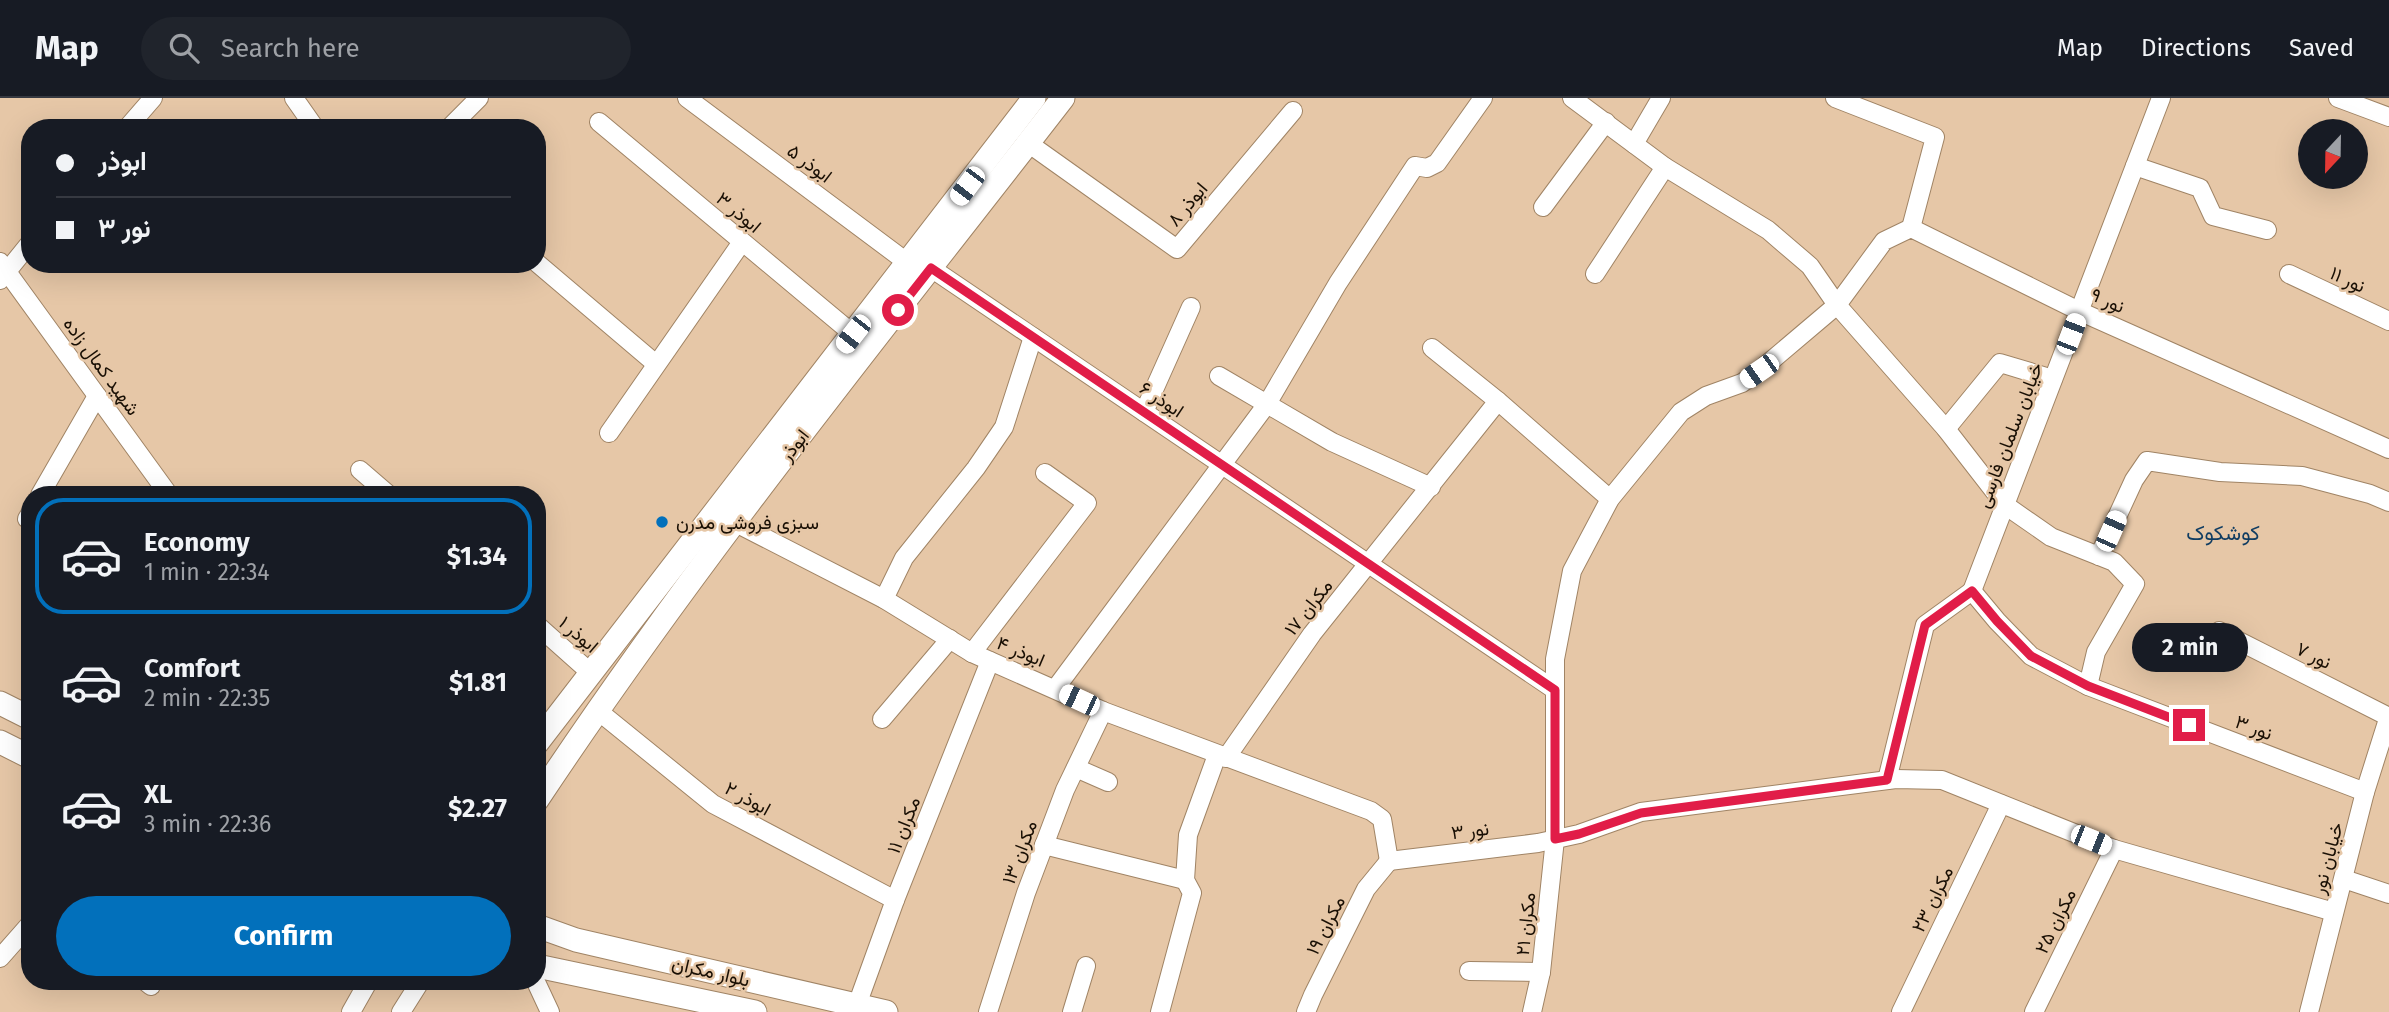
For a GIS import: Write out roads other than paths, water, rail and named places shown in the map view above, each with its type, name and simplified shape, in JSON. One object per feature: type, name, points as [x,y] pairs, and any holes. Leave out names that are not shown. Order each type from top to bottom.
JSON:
[{"type":"main road","name":"ابوذر","points":[[546,732],[1034,98]]},
{"type":"main road","name":"ابوذر","points":[[546,786],[597,710],[734,523],[1063,98]]},
{"type":"main road","points":[[637,615],[656,629]]},
{"type":"main road","points":[[0,704],[21,714]]},
{"type":"main road","points":[[0,742],[21,752]]},
{"type":"main road","name":"بلوار مکران","points":[[546,929],[576,940],[886,1012]]},
{"type":"main road","points":[[546,968],[743,1011]]},
{"type":"street","points":[[135,119],[153,98]]},
{"type":"street","points":[[294,98],[309,119]]},
{"type":"street","points":[[458,119],[478,98]]},
{"type":"street","points":[[1055,689],[1267,404],[1338,283],[1415,166],[1427,168],[1437,163],[1483,98]]},
{"type":"street","points":[[1572,98],[1665,167],[1768,230],[1810,266],[1837,305],[1946,429],[2005,505],[2051,537],[2114,562],[2136,584],[2096,652],[2088,686]]},
{"type":"street","points":[[1634,144],[1661,98]]},
{"type":"street","points":[[1836,98],[1935,137],[1911,228],[1884,241],[1837,305]]},
{"type":"street","name":"خیابان سلمان فارسی","points":[[1972,591],[2161,98]]},
{"type":"street","name":"ابوذر ۵","points":[[693,100],[908,262]]},
{"type":"street","points":[[2347,100],[2389,117]]},
{"type":"street","name":"ابوذر ۸","points":[[1028,143],[1177,249],[1293,111]]},
{"type":"street","name":"ابوذر ۳","points":[[599,122],[853,334]]},
{"type":"street","points":[[1543,207],[1606,122]]},
{"type":"street","points":[[2135,166],[2200,188],[2213,216],[2267,230]]},
{"type":"street","points":[[1595,274],[1665,167]]},
{"type":"street","name":"نور ۹","points":[[1911,228],[2080,311],[2389,449]]},
{"type":"street","points":[[608,433],[742,242]]},
{"type":"street","points":[[2,271],[21,252]]},
{"type":"street","name":"ابوذر ۶","points":[[931,268],[1555,690]]},
{"type":"street","name":"شهید کمال زاده","points":[[2,271],[162,486]]},
{"type":"street","points":[[546,271],[656,364]]},
{"type":"street","name":"نور ۱۱","points":[[2289,274],[2389,321]]},
{"type":"street","name":"مکران ۲۱","points":[[1532,1012],[1541,972],[1555,839],[1555,659],[1572,571],[1610,499],[1681,412],[1706,396],[1742,383],[1837,305]]},
{"type":"street","points":[[1144,412],[1191,307]]},
{"type":"street","points":[[884,599],[904,558],[976,468],[1004,427],[1033,337]]},
{"type":"street","points":[[1432,348],[1498,401],[1610,499]]},
{"type":"street","points":[[1946,429],[2000,363],[2053,379]]},
{"type":"street","points":[[1219,376],[1332,442],[1431,487]]},
{"type":"street","points":[[45,486],[97,396]]},
{"type":"street","name":"مکران ۱۷","points":[[1160,1012],[1192,893],[1185,880],[1188,835],[1221,756],[1312,634],[1498,401]]},
{"type":"street","points":[[2099,556],[2134,480],[2147,461],[2220,472],[2302,476],[2370,494],[2389,502]]},
{"type":"street","points":[[360,470],[379,486]]},
{"type":"street","points":[[972,653],[1087,503],[1045,473]]},
{"type":"street","name":"ابوذر ۴","points":[[734,523],[884,599],[972,653],[1103,711],[1371,811],[1382,820],[1389,861]]},
{"type":"street","points":[[1887,780],[1925,625],[1972,591]]},
{"type":"street","name":"نور ۳","points":[[1972,591],[2031,656],[2088,686],[2365,792]]},
{"type":"street","name":"نور ۷","points":[[2220,631],[2389,716]]},
{"type":"street","name":"ابوذر ۱","points":[[546,633],[592,674]]},
{"type":"street","points":[[882,719],[950,639]]},
{"type":"street","name":"مکران ۱۱","points":[[857,1005],[895,900],[990,661]]},
{"type":"street","name":"ابوذر ۲","points":[[597,710],[713,804],[895,900]]},
{"type":"street","name":"مکران ۱۳","points":[[988,1012],[1044,845],[1103,711]]},
{"type":"street","name":"خیابان نور","points":[[2308,1012],[2365,792],[2389,716]]},
{"type":"street","points":[[1076,768],[1108,782]]},
{"type":"street","name":"نور ۳","points":[[1389,861],[1538,844],[1579,834],[1641,813],[1887,780],[1942,780],[2114,849],[2334,912]]},
{"type":"street","name":"مکران ۲۳","points":[[1901,1012],[2001,804]]},
{"type":"street","points":[[1044,845],[1185,880]]},
{"type":"street","name":"مکران ۲۵","points":[[2034,1012],[2114,849]]},
{"type":"street","name":"مکران ۱۹","points":[[1306,1012],[1366,889],[1389,861]]},
{"type":"street","points":[[2344,878],[2389,894]]},
{"type":"street","points":[[0,958],[21,934]]},
{"type":"street","points":[[1072,1012],[1086,966]]},
{"type":"street","points":[[1469,971],[1541,972]]},
{"type":"street","points":[[351,1012],[363,990]]},
{"type":"street","points":[[401,1012],[415,990]]},
{"type":"street","points":[[540,990],[550,1012]]},
{"type":"place","name":"سبزی فروشی مدرن","points":[[662,522]]},
{"type":"district","name":"کوشکوک","points":[[2223,533]]}]
